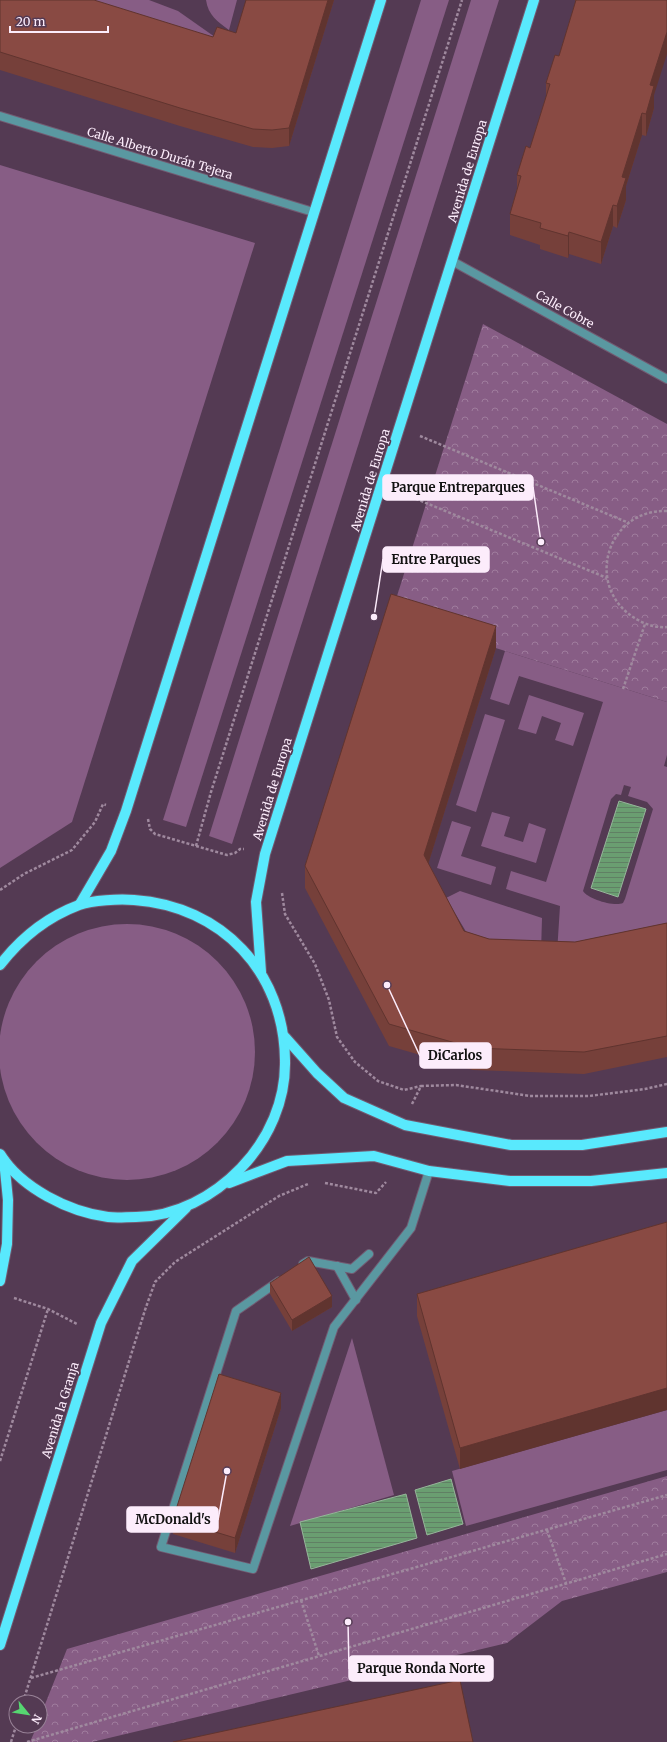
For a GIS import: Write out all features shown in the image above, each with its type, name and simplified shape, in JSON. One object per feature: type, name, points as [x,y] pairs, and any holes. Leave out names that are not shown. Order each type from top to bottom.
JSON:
[{"type":"main road","points":[[80,904],[111,851],[126,811],[313,212],[381,0]]},
{"type":"main road","name":"Avenida de Europa","points":[[261,972],[256,902],[265,854],[534,0]]},
{"type":"main road","name":"Avenida de Europa","points":[[0,965],[13,949],[35,929],[80,904],[122,899],[155,901],[186,910],[220,930],[240,946],[261,972],[276,1003],[285,1037],[285,1078],[275,1118],[255,1154],[226,1184],[187,1206],[148,1217],[108,1217],[68,1208],[33,1188],[2,1157]]},
{"type":"main road","points":[[0,951],[13,949]]},
{"type":"main road","points":[[285,1037],[317,1073],[344,1098],[405,1125],[511,1145],[582,1145],[667,1132]]},
{"type":"main road","points":[[226,1184],[287,1161],[374,1156],[429,1171],[470,1177],[551,1182],[591,1182],[667,1173]]},
{"type":"main road","points":[[0,1281],[7,1244],[8,1200],[2,1157]]},
{"type":"main road","name":"Avenida la Granja","points":[[0,1645],[100,1323],[132,1261],[187,1206]]},
{"type":"street","name":"Calle Alberto Durán Tejera","points":[[0,116],[313,212]]},
{"type":"street","name":"Calle Cobre","points":[[452,261],[667,379]]},
{"type":"street","points":[[284,1277],[236,1311],[161,1547],[254,1569],[334,1327],[411,1228],[429,1171]]},
{"type":"street","points":[[296,1269],[308,1260],[352,1269],[369,1254]]},
{"type":"street","points":[[337,1266],[356,1300]]},
{"type":"path","points":[[196,846],[213,785],[462,0]]},
{"type":"path","points":[[400,428],[629,523]]},
{"type":"path","points":[[382,485],[607,578]]},
{"type":"path","points":[[667,511],[656,511],[636,517],[621,530],[610,547],[606,565],[607,584],[615,601],[628,615],[645,624],[667,627]]},
{"type":"path","points":[[623,689],[645,624]]},
{"type":"path","points":[[7,1295],[48,1309],[97,1334]]},
{"type":"path","points":[[0,1461],[48,1309]]},
{"type":"path","points":[[31,1678],[667,1495]]},
{"type":"path","points":[[547,1530],[566,1583]]},
{"type":"path","points":[[27,1742],[667,1554]]},
{"type":"path","points":[[301,1600],[319,1656]]},
{"type":"green space","points":[[27,0],[149,0],[178,11],[232,49]]},
{"type":"green space","points":[[206,0],[237,0],[229,30],[217,21],[211,14]]},
{"type":"green space","points":[[421,0],[449,0],[186,827],[163,820]]},
{"type":"green space","points":[[471,0],[499,0],[232,844],[209,836]]},
{"type":"green space","points":[[0,165],[255,243],[72,822],[0,868]]},
{"type":"green space","points":[[483,324],[667,424],[667,702],[391,615]]},
{"type":"green space","points":[[505,651],[667,702],[667,755],[664,766],[667,767],[667,936],[557,953],[560,906],[506,889],[511,871],[546,882],[603,702],[519,676],[509,705],[490,699]],"holes":[[[624,785],[631,787],[628,796],[647,802],[653,809],[625,899],[623,903],[619,904],[608,903],[590,897],[583,891],[611,799],[616,794],[621,795]]]},
{"type":"green space","points":[[529,695],[584,713],[573,746],[555,740],[561,723],[542,716],[536,734],[518,729]]},
{"type":"green space","points":[[485,714],[505,720],[476,812],[456,805]]},
{"type":"green space","points":[[492,812],[510,817],[504,836],[523,842],[529,823],[546,829],[536,863],[481,846]]},
{"type":"green space","points":[[452,821],[471,827],[461,856],[496,867],[491,885],[437,868]]},
{"type":"green space","points":[[460,891],[542,918],[541,952],[468,935],[446,898]]},
{"type":"green space","points":[[114,924],[140,924],[176,933],[198,945],[218,961],[234,981],[246,1003],[253,1027],[255,1052],[253,1077],[246,1101],[234,1123],[218,1143],[198,1159],[176,1171],[140,1180],[114,1180],[78,1171],[56,1159],[36,1143],[20,1123],[8,1101],[-1,1065],[-1,1039],[8,1003],[20,981],[36,961],[56,945],[78,933]]},
{"type":"green space","points":[[352,1338],[394,1495],[290,1526]]},
{"type":"green space","points":[[667,1410],[667,1470],[466,1526],[452,1471]]},
{"type":"green space","points":[[667,1476],[667,1572],[562,1601],[507,1643],[92,1742],[30,1742],[34,1734],[48,1734],[48,1697],[67,1649]]},
{"type":"shaded area","points":[[619,801],[646,809],[618,897],[591,888]]},
{"type":"shaded area","points":[[451,1479],[463,1524],[427,1535],[415,1490]]},
{"type":"shaded area","points":[[406,1494],[417,1538],[311,1569],[300,1522]]},
{"type":"building","points":[[0,0],[94,0],[213,37],[217,27],[236,33],[246,0],[328,0],[289,128],[272,130],[253,129],[0,52]]},
{"type":"building","points":[[576,0],[667,0],[667,32],[650,85],[654,86],[646,114],[642,113],[622,177],[626,178],[617,206],[613,205],[601,242],[569,232],[568,236],[540,228],[541,223],[510,214],[521,176],[517,175],[526,146],[530,148],[550,84],[546,83],[555,55],[559,56]]},
{"type":"building","points":[[391,594],[496,626],[424,855],[464,931],[489,939],[575,942],[667,923],[667,1036],[584,1052],[473,1048],[389,1024],[305,866]]},
{"type":"building","points":[[667,1222],[667,1388],[460,1448],[417,1294]]},
{"type":"building","points":[[309,1257],[332,1296],[292,1320],[270,1283]]},
{"type":"building","points":[[219,1374],[281,1393],[235,1538],[173,1519]]},
{"type":"building","points":[[460,1680],[473,1742],[173,1742]]},
{"type":"place","name":"Parque Entreparques","points":[[541,542]]},
{"type":"place","name":"Entre Parques","points":[[374,617]]},
{"type":"place","name":"DiCarlos","points":[[387,985]]},
{"type":"place","name":"McDonald's","points":[[227,1471]]},
{"type":"place","name":"Parque Ronda Norte","points":[[348,1622]]}]
